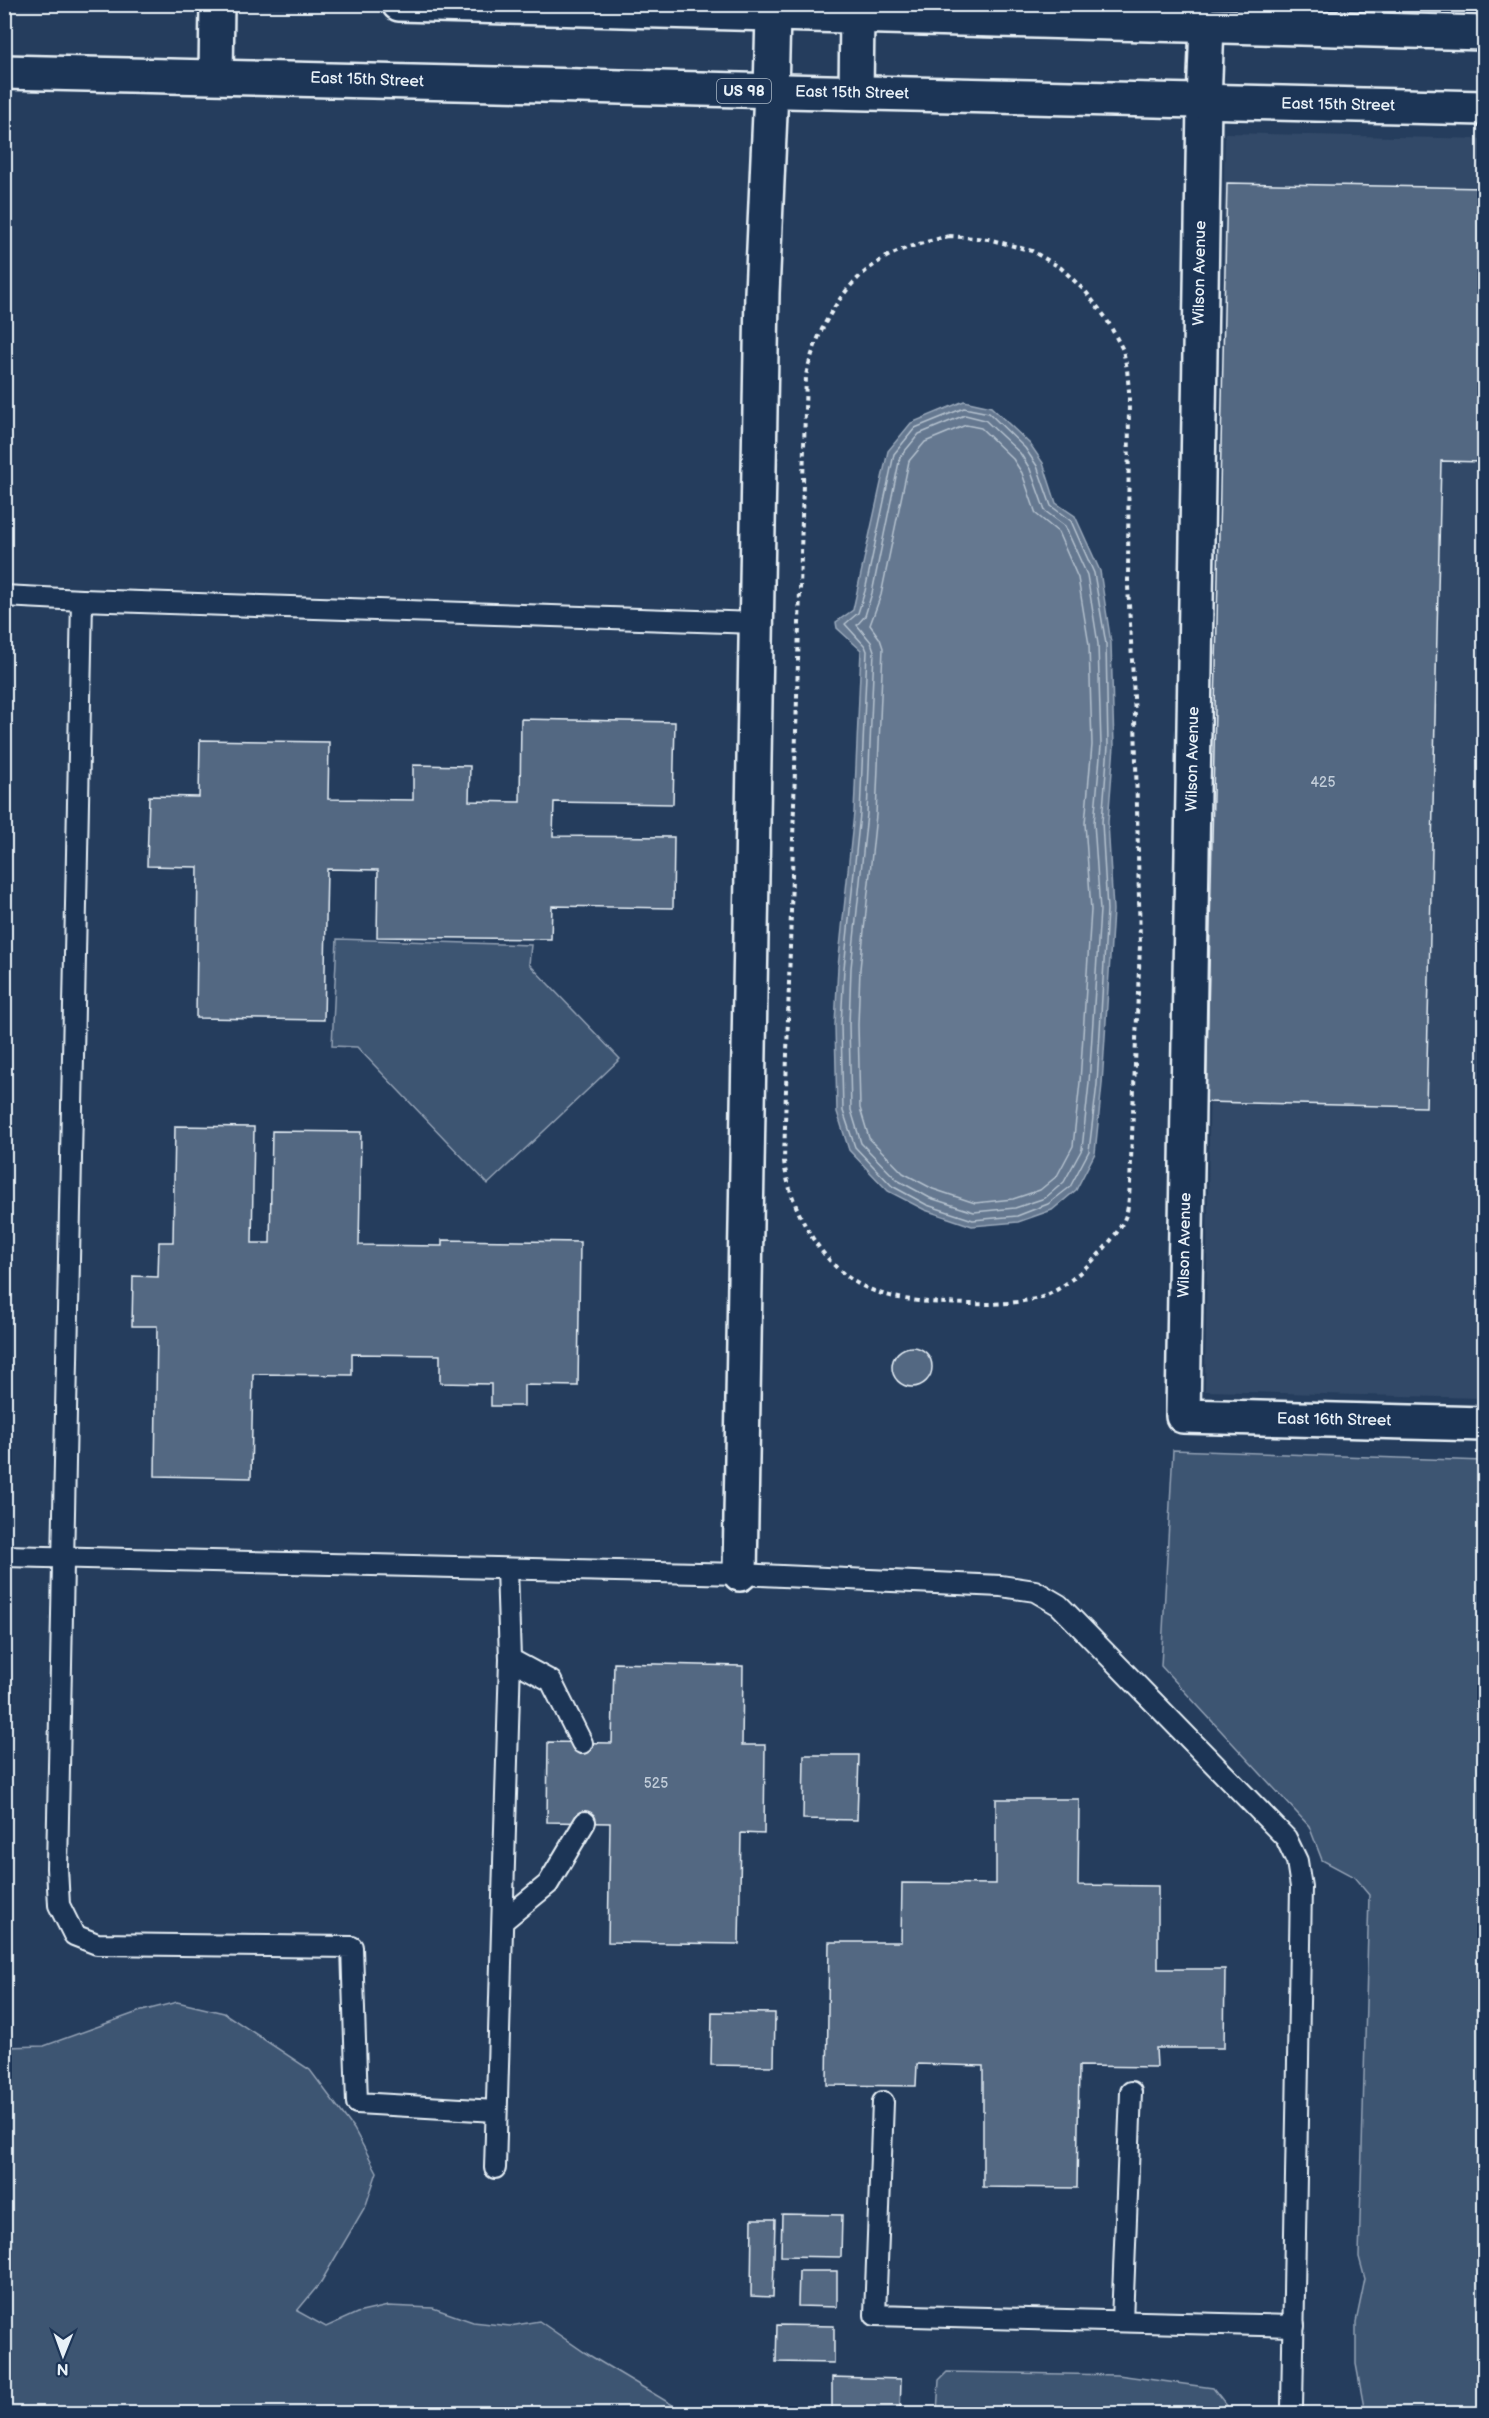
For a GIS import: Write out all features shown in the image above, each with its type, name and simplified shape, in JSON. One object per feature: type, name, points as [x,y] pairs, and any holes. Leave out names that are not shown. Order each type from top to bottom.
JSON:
[{"type":"street","points":[[216,76],[218,4]]},
{"type":"street","points":[[399,4],[773,15],[857,11],[1485,33]]},
{"type":"street","points":[[856,92],[857,11]]},
{"type":"street","points":[[740,1574],[762,293],[773,15]]},
{"type":"street","name":"Wilson Avenue","points":[[1183,1416],[1207,25]]},
{"type":"street","name":"East 15th Street","points":[[4,72],[1485,108]]},
{"type":"street","name":"East 16th Street","points":[[1183,1416],[1485,1424]]},
{"type":"lane","points":[[4,596],[756,623]]},
{"type":"lane","points":[[82,600],[62,1557],[57,1869],[59,1905],[74,1935],[97,1944],[352,1947],[357,2103],[496,2111]]},
{"type":"lane","points":[[4,1556],[740,1574],[1001,1586],[1035,1591],[1059,1605],[1286,1838],[1297,1861],[1301,1887],[1292,2407]]},
{"type":"lane","points":[[495,2168],[510,1659],[507,1569]]},
{"type":"lane","points":[[510,1659],[551,1682],[582,1743]]},
{"type":"lane","points":[[503,1921],[548,1884],[585,1822]]},
{"type":"lane","points":[[1122,2321],[1131,2092]]},
{"type":"lane","points":[[883,2102],[875,2315],[1294,2326]]},
{"type":"path","points":[[949,236],[988,239],[1032,251],[1061,268],[1086,292],[1106,318],[1123,350],[1127,369],[1129,391],[1128,585],[1135,716],[1140,982],[1130,1184],[1126,1216],[1107,1245],[1082,1272],[1041,1297],[993,1305],[932,1303],[881,1294],[853,1281],[827,1259],[796,1208],[786,1182],[783,1134],[806,375],[813,348],[827,317],[852,285],[883,259],[949,236]]},
{"type":"shaded area","points":[[1225,133],[1484,139],[1484,1398],[1205,1391]]},
{"type":"shaded area","points":[[337,939],[531,945],[529,964],[620,1059],[488,1184],[357,1047],[332,1046]]},
{"type":"shaded area","points":[[1173,1450],[1484,1461],[1484,2413],[1365,2413],[1356,2364],[1356,2322],[1365,2279],[1359,2257],[1369,1895],[1354,1877],[1322,1860],[1309,1826],[1161,1666]]},
{"type":"shaded area","points":[[177,2002],[224,2013],[310,2070],[354,2129],[377,2172],[366,2205],[321,2282],[297,2311],[326,2327],[357,2313],[388,2306],[433,2308],[473,2322],[510,2326],[539,2321],[584,2352],[686,2413],[5,2413],[5,2047],[44,2046],[138,2012]]},
{"type":"shaded area","points":[[947,2372],[1118,2375],[1213,2388],[1232,2412],[937,2413],[939,2380]]},
{"type":"water","points":[[964,401],[991,407],[1030,444],[1043,463],[1056,503],[1075,516],[1100,571],[1111,643],[1114,746],[1108,822],[1113,910],[1102,1084],[1095,1153],[1076,1190],[1052,1210],[1018,1222],[972,1226],[925,1210],[888,1191],[849,1150],[837,1112],[835,1025],[838,967],[854,813],[861,650],[837,628],[836,622],[853,610],[888,451],[911,423]]},
{"type":"building","points":[[1227,183],[1484,188],[1484,462],[1441,461],[1426,1107],[1206,1102]]},
{"type":"building","points":[[521,719],[675,722],[673,804],[554,802],[553,836],[674,837],[673,908],[552,906],[551,939],[377,937],[378,870],[327,869],[324,1020],[196,1018],[198,867],[147,866],[149,796],[199,797],[200,740],[329,742],[328,799],[413,800],[413,765],[470,766],[469,801],[520,802]]},
{"type":"building","points":[[175,1126],[254,1127],[252,1243],[270,1243],[272,1131],[361,1132],[359,1245],[442,1246],[442,1240],[580,1242],[578,1386],[524,1385],[524,1406],[491,1406],[491,1384],[440,1383],[440,1355],[352,1354],[352,1375],[253,1374],[251,1478],[155,1476],[157,1326],[132,1326],[133,1276],[158,1277],[159,1242],[173,1242]]},
{"type":"building","points":[[912,1347],[926,1353],[932,1367],[926,1381],[912,1387],[898,1381],[892,1367],[898,1353]]},
{"type":"building","points":[[614,1663],[743,1666],[742,1745],[765,1745],[764,1834],[741,1833],[739,1944],[608,1942],[610,1823],[547,1822],[548,1742],[612,1743]]},
{"type":"building","points":[[804,1755],[859,1755],[857,1820],[803,1819]]},
{"type":"building","points":[[996,1799],[1079,1799],[1078,1885],[1158,1886],[1158,1969],[1225,1969],[1224,2048],[1156,2048],[1157,2067],[1079,2066],[1077,2188],[983,2187],[983,2066],[917,2064],[916,2086],[827,2085],[829,1942],[901,1942],[902,1883],[996,1884]]},
{"type":"building","points":[[712,2012],[775,2013],[774,2066],[711,2065]]},
{"type":"building","points":[[782,2214],[842,2215],[841,2257],[781,2256]]},
{"type":"building","points":[[752,2219],[775,2219],[773,2297],[751,2296]]},
{"type":"building","points":[[799,2271],[837,2271],[837,2307],[798,2306]]},
{"type":"building","points":[[777,2325],[834,2326],[834,2363],[776,2362]]},
{"type":"building","points":[[832,2377],[901,2379],[900,2414],[832,2414]]}]
